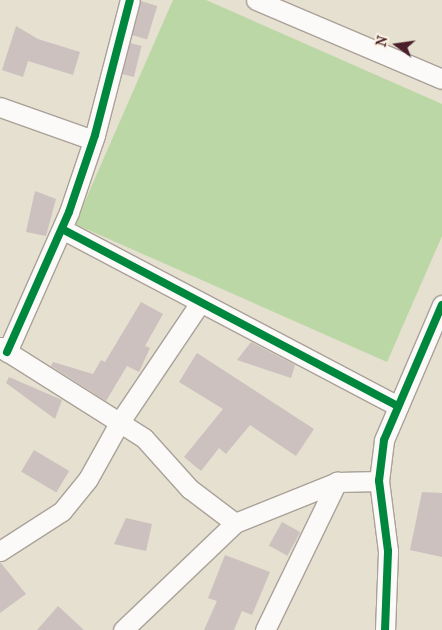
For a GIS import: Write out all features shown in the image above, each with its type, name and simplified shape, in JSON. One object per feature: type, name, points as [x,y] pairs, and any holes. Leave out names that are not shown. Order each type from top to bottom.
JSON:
[{"type":"street","points":[[130,0],[94,140],[62,229],[4,349],[144,438],[190,490],[235,523]]},
{"type":"street","points":[[256,0],[442,79]]},
{"type":"street","points":[[0,107],[94,140]]},
{"type":"street","points":[[62,229],[398,406]]},
{"type":"street","points":[[0,551],[62,511],[88,479],[119,423],[200,303]]},
{"type":"street","points":[[385,630],[388,551],[380,481],[384,440],[442,305]]},
{"type":"street","points":[[123,630],[235,523],[337,482],[380,481]]},
{"type":"street","points":[[265,630],[337,482]]},
{"type":"green space","points":[[173,0],[206,0],[442,104],[442,236],[387,362],[75,224]]},
{"type":"building","points":[[141,1],[157,6],[147,39],[131,34]]},
{"type":"building","points":[[16,26],[38,39],[80,52],[73,75],[28,61],[23,77],[2,70]]},
{"type":"building","points":[[130,43],[142,46],[134,77],[122,74]]},
{"type":"building","points":[[35,191],[56,199],[46,236],[26,232]]},
{"type":"building","points":[[141,302],[163,314],[145,346],[150,348],[139,372],[127,366],[106,401],[51,366],[53,362],[93,374],[101,360],[105,362]]},
{"type":"building","points":[[251,342],[295,365],[291,378],[237,360]]},
{"type":"building","points":[[197,353],[314,429],[296,456],[250,425],[226,454],[219,448],[201,471],[184,457],[223,409],[179,382]]},
{"type":"building","points":[[9,377],[62,400],[55,419],[6,383]]},
{"type":"building","points":[[34,450],[69,471],[56,493],[21,471]]},
{"type":"building","points":[[422,492],[442,493],[442,557],[410,550]]},
{"type":"building","points":[[126,518],[152,524],[146,551],[114,544]]},
{"type":"building","points":[[282,522],[300,532],[287,556],[269,546]]},
{"type":"building","points":[[225,555],[270,572],[252,615],[242,611],[234,630],[204,630],[217,601],[208,598]]},
{"type":"building","points":[[0,562],[26,594],[0,613]]},
{"type":"building","points":[[58,606],[84,630],[37,630]]},
{"type":"cycle path","points":[[7,352],[69,212],[95,135],[130,0]]},
{"type":"cycle path","points":[[62,229],[398,406]]},
{"type":"cycle path","points":[[385,630],[388,551],[379,481],[384,440],[442,305]]}]
